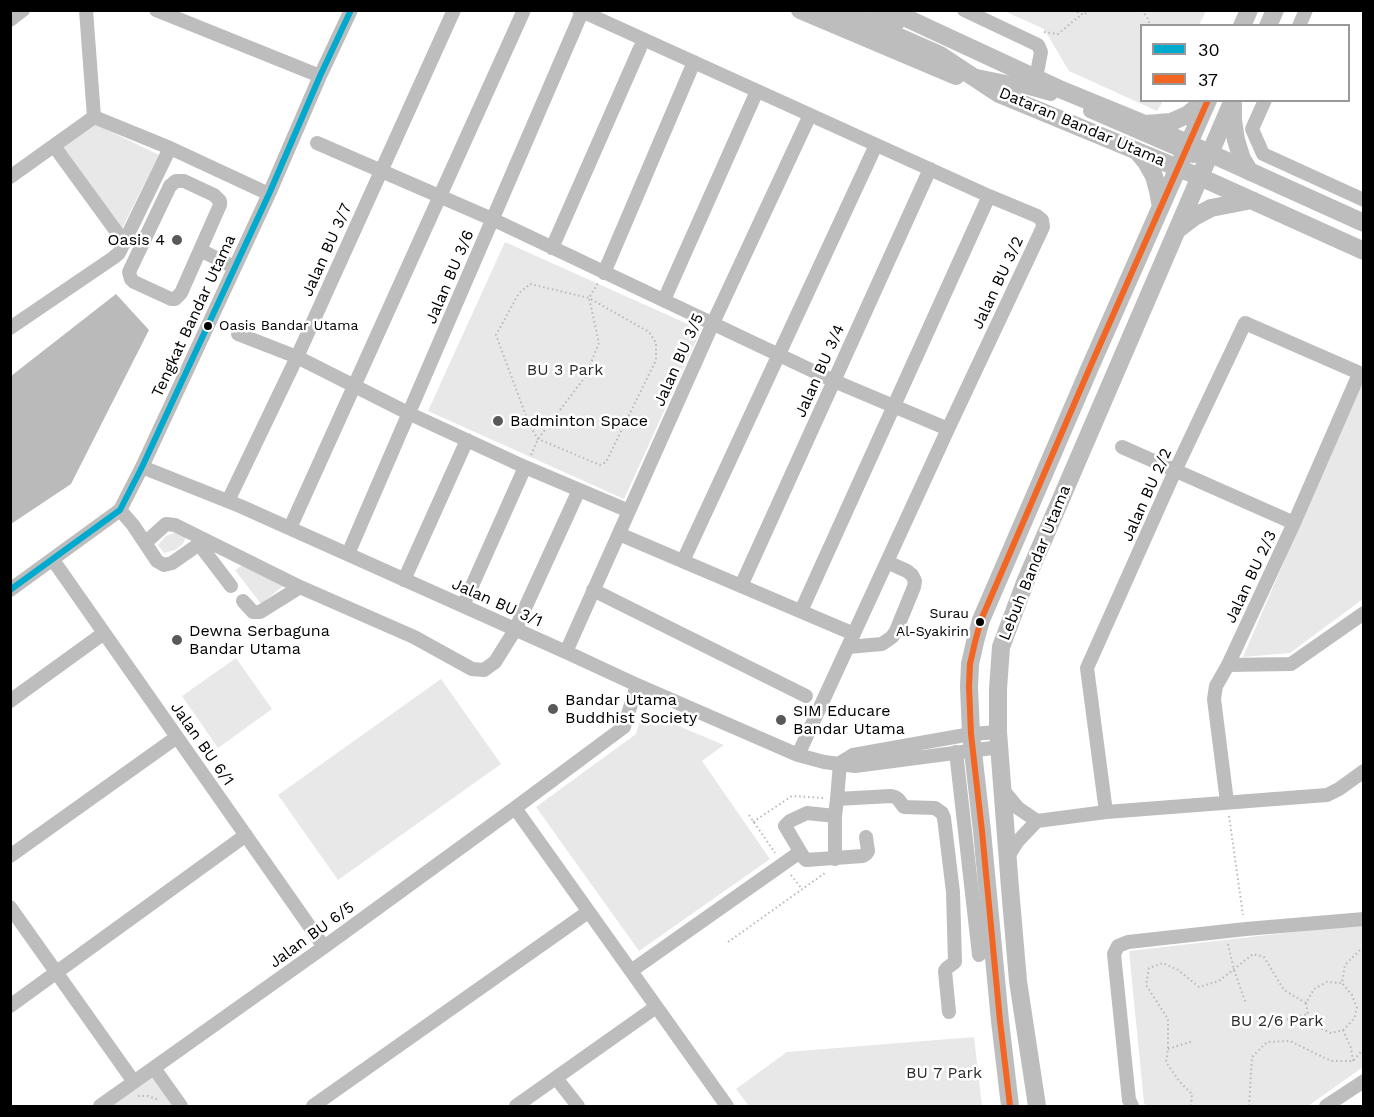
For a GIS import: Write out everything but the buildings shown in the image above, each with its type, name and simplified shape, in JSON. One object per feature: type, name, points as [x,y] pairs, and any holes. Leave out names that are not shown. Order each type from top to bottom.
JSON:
[{"type":"main road","points":[[800,10],[999,94]]},
{"type":"main road","name":"Dataran Bandar Utama","points":[[838,10],[940,55],[999,94],[1200,177],[1364,251]]},
{"type":"main road","name":"Dataran Bandar Utama","points":[[890,10],[1036,78],[1250,172],[1362,209]]},
{"type":"main road","points":[[1243,24],[1249,10]]},
{"type":"main road","points":[[1269,24],[1275,10]]},
{"type":"main road","points":[[1145,124],[1171,122],[1187,115],[1204,102]]},
{"type":"main road","name":"Lebuh Bandar Utama","points":[[1010,1107],[986,955],[982,831],[966,746],[970,664],[981,620],[1206,102]]},
{"type":"main road","name":"Lebuh Bandar Utama","points":[[1037,1107],[1018,981],[999,739],[998,689],[1001,647],[1026,580],[1232,102]]},
{"type":"main road","points":[[1233,102],[1236,140],[1242,159],[1250,172]]},
{"type":"main road","points":[[1137,151],[1154,176],[1161,207]]},
{"type":"main road","points":[[1176,232],[1194,217],[1211,208],[1252,200]]},
{"type":"street","points":[[10,20],[23,10]]},
{"type":"street","points":[[86,10],[94,117]]},
{"type":"street","points":[[156,10],[320,76]]},
{"type":"street","name":"Tengkat Bandar Utama","points":[[10,590],[120,510],[269,194],[351,10]]},
{"type":"street","name":"Jalan BU 3/7","points":[[228,501],[297,357],[454,10]]},
{"type":"street","points":[[290,528],[524,10]]},
{"type":"street","points":[[825,10],[938,62],[981,78],[1011,83],[1051,94]]},
{"type":"street","points":[[872,10],[1051,94],[1364,229]]},
{"type":"street","points":[[964,10],[1038,45],[1041,52],[1036,78]]},
{"type":"street","points":[[1300,24],[1306,10]]},
{"type":"street","name":"Jalan BU 3/2","points":[[580,11],[1042,220],[1043,227],[798,755]]},
{"type":"street","name":"Jalan BU 3/6","points":[[348,554],[580,11]]},
{"type":"street","points":[[552,248],[640,48]]},
{"type":"street","points":[[604,273],[694,62]]},
{"type":"street","points":[[664,300],[757,91]]},
{"type":"street","points":[[1264,102],[1252,129],[1263,154],[1362,209]]},
{"type":"street","name":"Jalan BU 3/5","points":[[566,652],[713,323],[810,115]]},
{"type":"street","points":[[10,177],[94,117]]},
{"type":"street","points":[[94,117],[170,148],[269,194]]},
{"type":"street","points":[[317,144],[492,219],[834,381],[948,429]]},
{"type":"street","points":[[683,561],[876,145]]},
{"type":"street","points":[[54,146],[124,242]]},
{"type":"street","points":[[10,328],[118,253],[170,148]]},
{"type":"street","name":"Jalan BU 3/4","points":[[741,586],[930,169]]},
{"type":"street","points":[[176,181],[184,182],[214,195],[220,201],[219,209],[200,250],[181,293],[175,298],[167,298],[134,282],[129,276],[130,268],[170,186],[176,181]]},
{"type":"street","points":[[801,611],[989,196]]},
{"type":"street","points":[[1317,209],[1362,209]]},
{"type":"street","points":[[200,250],[234,267]]},
{"type":"street","name":"Jalan BU 2/2","points":[[1106,812],[1087,668],[1175,471],[1245,323],[1361,374]]},
{"type":"street","points":[[238,334],[297,357],[408,413],[525,467],[629,511]]},
{"type":"street","name":"Jalan BU 2/3","points":[[1227,802],[1214,699],[1216,686],[1294,523],[1361,374]]},
{"type":"street","points":[[404,580],[467,440]]},
{"type":"street","points":[[1122,447],[1294,523]]},
{"type":"street","name":"Jalan BU 3/1","points":[[142,467],[290,528],[637,686],[798,755],[855,766],[999,739]]},
{"type":"street","points":[[463,606],[525,467]]},
{"type":"street","points":[[145,543],[163,526],[170,524],[202,542],[414,637],[478,671],[484,670],[495,662],[515,630],[579,490]]},
{"type":"street","points":[[120,510],[157,561],[164,565],[172,563],[202,542]]},
{"type":"street","points":[[619,534],[801,611],[851,640],[882,644],[896,631],[915,581],[907,571],[887,562]]},
{"type":"street","points":[[202,542],[231,586]]},
{"type":"street","name":"Jalan BU 6/1","points":[[53,560],[324,947]]},
{"type":"street","points":[[243,601],[253,612],[260,612],[300,587]]},
{"type":"street","points":[[594,590],[806,696]]},
{"type":"street","points":[[1228,665],[1291,664],[1364,613]]},
{"type":"street","points":[[10,700],[104,633]]},
{"type":"street","name":"Jalan BU 6/5","points":[[100,1107],[136,1089],[154,1068],[324,947],[624,727],[637,686]]},
{"type":"street","points":[[10,856],[177,737]]},
{"type":"street","points":[[955,956],[986,955],[965,834],[966,746]]},
{"type":"street","name":"Jalan BU 3/1","points":[[840,763],[853,755],[966,746]]},
{"type":"street","points":[[832,864],[835,816],[831,799],[840,763]]},
{"type":"street","points":[[1004,790],[1018,808],[1037,820],[1106,812],[1327,795],[1340,789],[1364,771]]},
{"type":"street","points":[[831,799],[891,796],[898,799],[904,807],[935,808],[942,813],[953,892],[955,962],[945,971],[949,1012]]},
{"type":"street","points":[[515,808],[728,1107]]},
{"type":"street","points":[[835,816],[807,813],[786,824],[786,829],[806,860],[832,864],[863,856],[868,851],[866,837]]},
{"type":"street","points":[[1009,855],[1017,842],[1037,820]]},
{"type":"street","points":[[946,836],[965,834]]},
{"type":"street","points":[[10,1006],[246,836]]},
{"type":"street","points":[[631,971],[800,852]]},
{"type":"street","points":[[10,907],[136,1089]]},
{"type":"street","points":[[313,1107],[588,912]]},
{"type":"street","points":[[1132,1107],[1129,1100],[1114,954],[1118,946],[1128,942],[1246,929],[1364,920]]},
{"type":"street","points":[[516,1107],[656,1006]]},
{"type":"street","points":[[154,1068],[181,1107]]},
{"type":"street","points":[[556,1078],[578,1107]]},
{"type":"street","points":[[1326,1107],[1364,1081]]},
{"type":"path","points":[[1073,10],[1082,14]]},
{"type":"path","points":[[1028,41],[1035,29],[1058,34],[1060,30],[1089,10]]},
{"type":"path","points":[[1142,10],[1149,24]]},
{"type":"path","points":[[525,467],[538,439],[585,378],[599,344],[590,298],[604,273]]},
{"type":"path","points":[[530,284],[590,298],[650,332],[656,343],[656,360],[606,462],[600,465],[538,439],[528,424],[496,335],[519,293],[530,284]]},
{"type":"path","points":[[749,815],[753,822],[792,796],[831,799]]},
{"type":"path","points":[[1227,802],[1246,929]]},
{"type":"path","points":[[728,942],[832,864]]},
{"type":"path","points":[[1225,932],[1234,970],[1246,1004]]},
{"type":"path","points":[[1341,983],[1345,965],[1361,949],[1364,949]]},
{"type":"path","points":[[1191,1107],[1192,1094],[1179,1081],[1166,1062],[1168,1019],[1146,985],[1149,968],[1163,963],[1178,970],[1199,987],[1219,981],[1253,954],[1264,957],[1284,990],[1306,1003]]},
{"type":"path","points":[[1327,982],[1341,983],[1352,995],[1357,1008],[1354,1019],[1343,1030],[1331,1032],[1318,1027],[1308,1014],[1306,1003],[1314,989],[1327,982]]},
{"type":"path","points":[[1252,1022],[1264,1019],[1278,1023],[1308,1014]]},
{"type":"path","points":[[1343,1030],[1351,1048],[1353,1061]]},
{"type":"path","points":[[1168,1049],[1193,1041]]},
{"type":"path","points":[[1249,1107],[1252,1057],[1268,1042],[1290,1041],[1331,1061],[1353,1061],[1364,1048]]},
{"type":"path","points":[[136,1089],[165,1103]]},
{"type":"green space","points":[[1004,11],[1206,11],[1200,24],[1140,24],[1140,102],[1162,102],[1157,111],[1069,71],[1044,29]]},
{"type":"green space","points":[[93,123],[159,155],[120,232],[60,147]]},
{"type":"green space","name":"BU 3 Park","points":[[505,242],[701,330],[624,499],[428,411]]},
{"type":"green space","points":[[1362,380],[1363,599],[1290,653],[1243,657]]},
{"type":"green space","points":[[178,531],[186,536],[183,544],[175,550],[164,553],[158,545],[166,536]]},
{"type":"green space","points":[[250,561],[288,582],[261,604],[235,570]]},
{"type":"green space","points":[[236,658],[272,709],[218,748],[182,696]]},
{"type":"green space","points":[[441,679],[501,764],[338,880],[278,795]]},
{"type":"green space","points":[[643,711],[724,745],[702,761],[770,859],[639,951],[536,807],[636,734]]},
{"type":"green space","name":"BU 2/6 Park","points":[[1363,924],[1363,1067],[1308,1106],[1147,1106],[1144,1103],[1129,951]]},
{"type":"green space","name":"BU 7 Park","points":[[974,1037],[982,1106],[749,1106],[736,1089],[787,1052]]},
{"type":"green space","points":[[153,1071],[178,1106],[104,1106]]},
{"type":"shaded area","points":[[116,294],[149,330],[71,484],[11,524],[11,376]]},
{"type":"transit line","name":"30","points":[[10,590],[120,510],[269,194],[351,10]]},
{"type":"transit line","name":"37","points":[[1010,1106],[971,734],[970,664],[981,620],[1207,102]]},
{"type":"place","name":"Oasis 4","points":[[177,240]]},
{"type":"place","name":"Oasis Bandar Utama","points":[[208,326]]},
{"type":"place","name":"Badminton Space","points":[[498,421]]},
{"type":"place","name":"Surau Al-Syakirin","points":[[980,622]]},
{"type":"place","name":"Dewna Serbaguna Bandar Utama","points":[[177,640]]},
{"type":"place","name":"Bandar Utama Buddhist Society","points":[[553,709]]},
{"type":"place","name":"SIM Educare Bandar Utama","points":[[781,720]]}]
